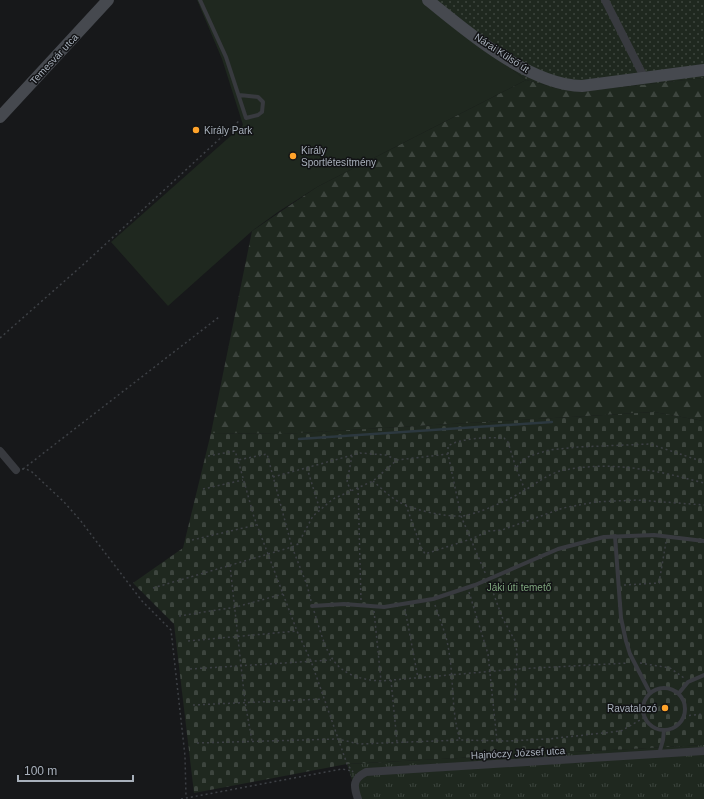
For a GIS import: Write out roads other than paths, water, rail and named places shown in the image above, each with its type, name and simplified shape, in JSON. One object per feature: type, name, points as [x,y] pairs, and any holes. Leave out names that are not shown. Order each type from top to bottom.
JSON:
[{"type":"street","name":"Temesvár utca","points":[[0,118],[108,0]]},
{"type":"street","name":"Nárai Külső út","points":[[428,0],[450,18],[508,59],[530,72],[552,81],[582,86],[704,70]]},
{"type":"street","points":[[604,0],[644,77]]},
{"type":"street","points":[[0,451],[19,470]]},
{"type":"street","name":"Hajnóczy József utca","points":[[358,799],[354,790],[355,774],[366,772],[704,751]]},
{"type":"lane","points":[[200,0],[226,57],[246,117],[260,114],[263,109],[262,102],[255,96],[239,95]]},
{"type":"lane","points":[[615,536],[621,618],[630,654],[636,662],[650,693]]},
{"type":"lane","points":[[312,606],[344,604],[374,606],[404,605],[433,599],[467,587],[558,549],[580,542],[615,536],[667,536],[704,541]]},
{"type":"lane","points":[[679,693],[688,682],[704,675]]},
{"type":"lane","points":[[664,687],[679,693],[684,700],[686,708],[684,716],[676,726],[664,730],[652,726],[645,717],[644,704],[650,693],[664,687]]},
{"type":"lane","points":[[659,754],[664,730]]},
{"type":"waterway","points":[[299,439],[552,422]]},
{"type":"place","name":"Király Park","points":[[196,130]]},
{"type":"place","name":"Király Sportlétesítmény","points":[[293,156]]},
{"type":"place","name":"Ravatalozó","points":[[665,708]]},
{"type":"park label","name":"Jáki úti temető","points":[[519,587]]}]
